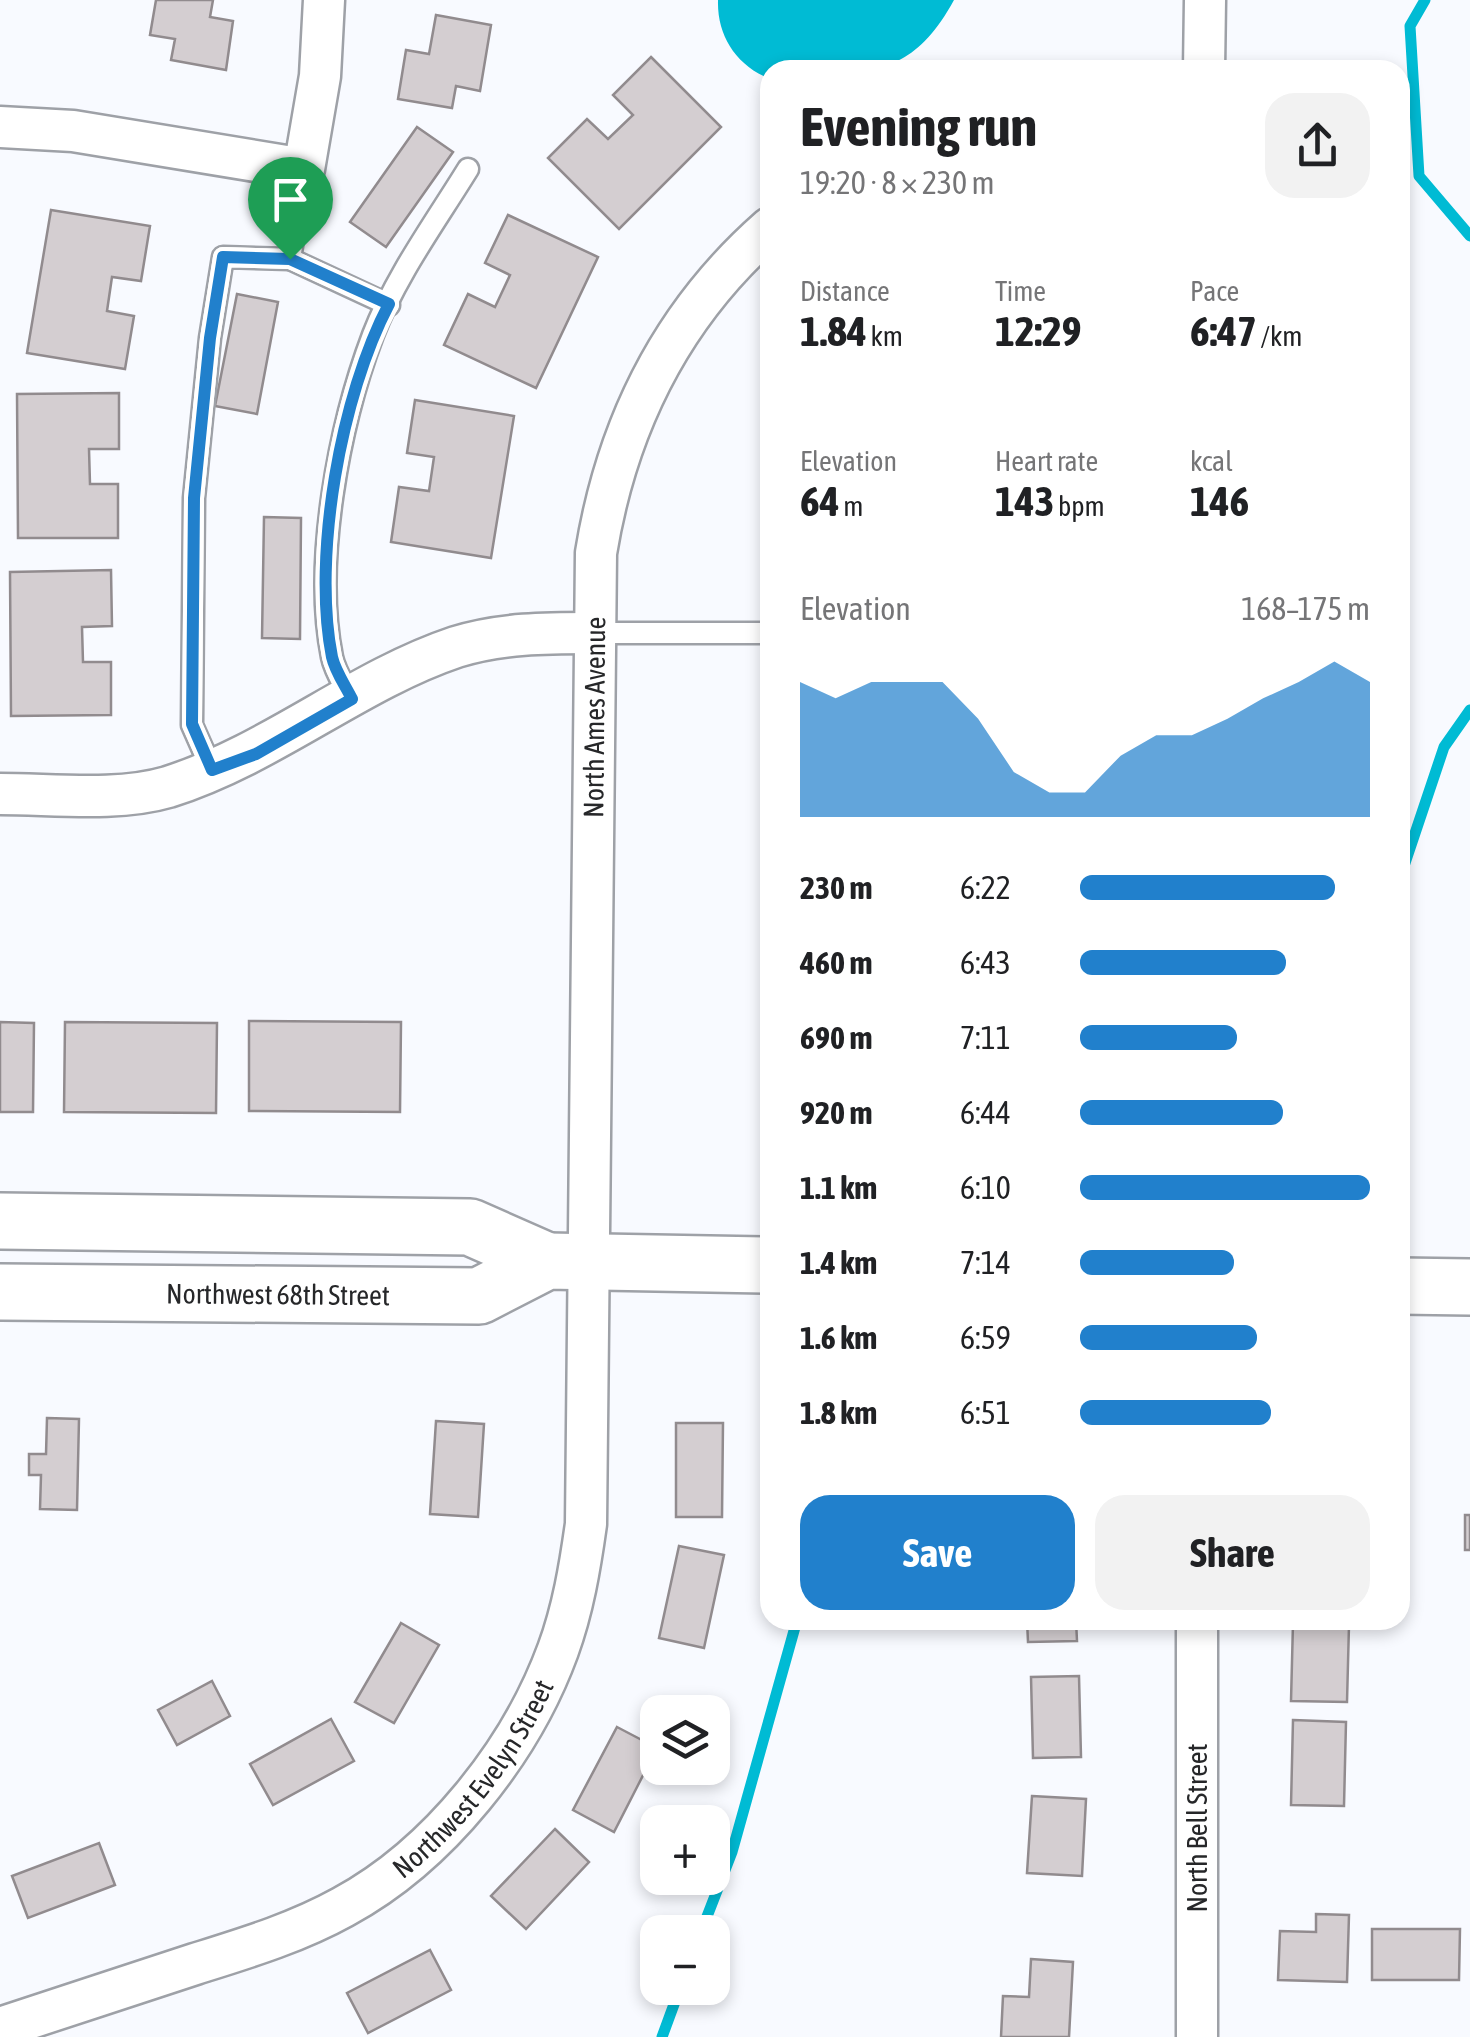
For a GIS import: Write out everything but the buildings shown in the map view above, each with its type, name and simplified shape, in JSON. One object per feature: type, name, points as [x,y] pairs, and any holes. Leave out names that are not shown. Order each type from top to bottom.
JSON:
[{"type":"main road","name":"Northwest 68th Street","points":[[0,1222],[470,1227],[568,1260],[760,1265]]},
{"type":"main road","name":"Northwest 68th Street","points":[[0,1292],[479,1296],[568,1260]]},
{"type":"main road","points":[[1410,1286],[1470,1288]]},
{"type":"street","points":[[0,127],[73,131],[304,169],[320,76],[324,0]]},
{"type":"street","points":[[1204,60],[1205,0]]},
{"type":"street","name":"North Ames Avenue","points":[[568,1260],[596,552],[618,449],[662,352],[726,267],[760,237]]},
{"type":"street","points":[[0,794],[98,794],[163,788],[256,754],[352,699],[458,647],[522,634],[592,633]]},
{"type":"street","name":"Northwest Evelyn Street","points":[[0,2028],[292,1933],[346,1906],[396,1872],[440,1832],[495,1766],[537,1696],[558,1651],[576,1589],[586,1524],[568,1260]]},
{"type":"street","name":"North Bell Street","points":[[1197,1630],[1197,2037]]},
{"type":"lane","points":[[290,259],[304,169]]},
{"type":"lane","points":[[352,699],[333,662],[326,616],[330,526],[348,421],[374,332],[468,169]]},
{"type":"lane","points":[[212,770],[192,724],[194,498],[210,338],[223,257],[290,259],[389,304]]},
{"type":"lane","points":[[592,633],[760,633]]},
{"type":"water","points":[[718,0],[954,0],[936,28],[899,60],[760,60],[760,74],[731,48]]},
{"type":"waterway","points":[[1425,0],[1410,26],[1419,176],[1470,236]]},
{"type":"waterway","points":[[1410,848],[1444,747],[1470,710]]},
{"type":"waterway","points":[[708,1915],[732,1852],[794,1630]]},
{"type":"waterway","points":[[662,2037],[674,2005]]},
{"type":"route","points":[[223,257],[290,259],[389,304],[374,332],[348,421],[330,526],[326,616],[333,662],[352,699],[256,754],[212,770],[192,724],[194,498],[210,338],[223,257]]}]
